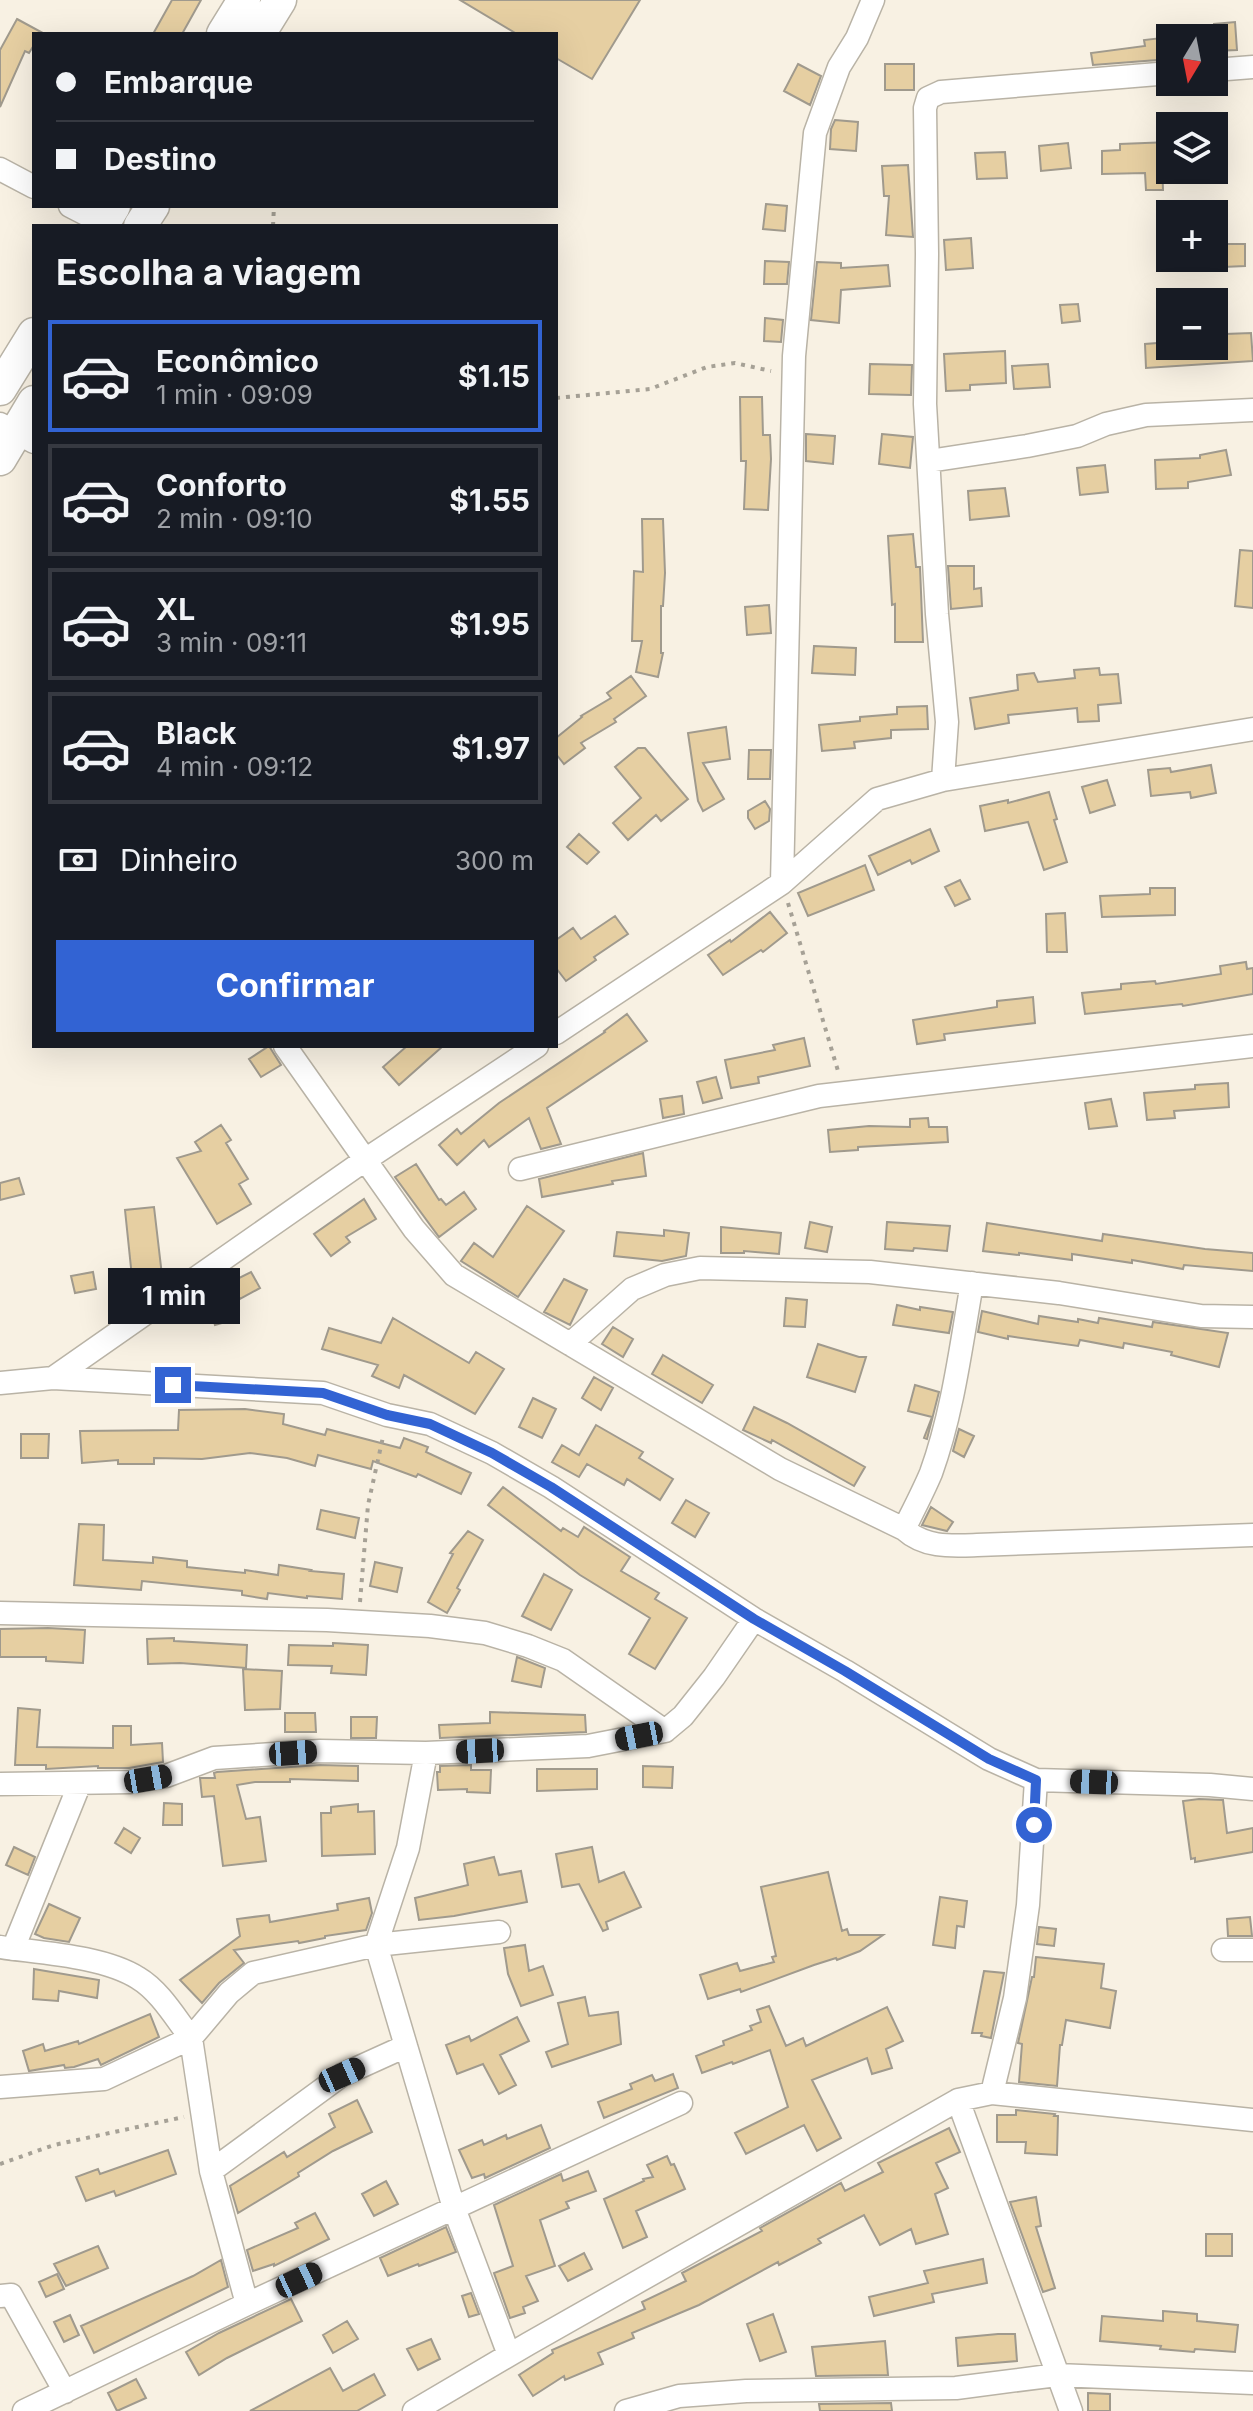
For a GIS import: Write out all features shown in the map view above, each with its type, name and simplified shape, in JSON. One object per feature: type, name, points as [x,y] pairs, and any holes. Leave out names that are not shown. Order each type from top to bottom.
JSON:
[{"type":"street","points":[[224,32],[244,0]]},
{"type":"street","points":[[260,32],[280,0]]},
{"type":"street","points":[[782,883],[793,376],[815,133],[839,67],[857,38],[873,0]]},
{"type":"street","points":[[1228,69],[1253,67]]},
{"type":"street","points":[[943,780],[947,722],[937,614],[925,404],[925,108],[928,98],[941,92],[1156,74]]},
{"type":"street","points":[[0,169],[32,186]]},
{"type":"street","points":[[76,208],[106,218]]},
{"type":"street","points":[[0,389],[32,337]]},
{"type":"street","points":[[0,459],[32,406]]},
{"type":"street","points":[[929,461],[1040,444],[1146,415],[1253,410]]},
{"type":"street","points":[[558,1032],[782,883],[877,799],[943,780],[1253,729]]},
{"type":"street","points":[[520,1169],[819,1096],[1253,1046]]},
{"type":"street","points":[[286,1048],[414,1229],[454,1275],[780,1469],[904,1529],[915,1540],[940,1546],[1253,1535]]},
{"type":"street","points":[[53,1378],[365,1160],[534,1048]]},
{"type":"street","points":[[570,1344],[632,1289],[665,1275],[700,1268],[870,1272],[1059,1293],[1201,1316],[1253,1317]]},
{"type":"street","points":[[904,1529],[930,1475],[939,1447],[955,1387],[972,1283]]},
{"type":"street","points":[[0,1383],[53,1378],[323,1393],[387,1415],[430,1424],[492,1453],[551,1487],[754,1619],[989,1759],[1036,1780],[1253,1789]]},
{"type":"street","points":[[0,1613],[359,1621],[485,1633],[563,1660],[665,1731]]},
{"type":"street","points":[[0,1784],[130,1782],[166,1776],[214,1758],[320,1751],[426,1753],[588,1746],[665,1731],[683,1716],[714,1677],[754,1619]]},
{"type":"street","points":[[426,1753],[408,1848],[376,1945],[454,2208],[509,2355]]},
{"type":"street","points":[[992,2093],[1015,1998],[1028,1905],[1036,1780]]},
{"type":"street","points":[[80,1783],[6,1948],[93,1960],[139,1978],[191,2038],[211,2171],[247,2304]]},
{"type":"street","points":[[0,2087],[104,2079],[191,2038],[229,1993],[253,1973],[376,1945],[499,1932]]},
{"type":"street","points":[[1223,1950],[1253,1950]]},
{"type":"street","points":[[211,2171],[342,2075],[406,2046]]},
{"type":"street","points":[[414,2411],[958,2100],[992,2093],[1253,2120]]},
{"type":"street","points":[[958,2100],[1071,2411]]},
{"type":"street","points":[[24,2411],[681,2103]]},
{"type":"street","points":[[0,2296],[11,2295],[65,2392]]},
{"type":"street","points":[[626,2411],[679,2396],[746,2391],[956,2388],[1057,2375],[1253,2383]]},
{"type":"path","points":[[558,398],[650,389],[707,367],[735,363],[793,376]]},
{"type":"path","points":[[782,883],[845,1093]]},
{"type":"path","points":[[359,1621],[368,1505],[387,1415]]},
{"type":"path","points":[[0,2164],[54,2145],[202,2113]]},
{"type":"building","points":[[172,0],[201,0],[183,32],[154,32]]},
{"type":"building","points":[[460,0],[640,0],[592,79],[558,59],[558,32],[514,32]]},
{"type":"building","points":[[17,19],[41,32],[32,32],[32,48],[29,53],[25,51],[0,107],[0,50]]},
{"type":"building","points":[[1235,22],[1237,50],[1228,50],[1228,24],[1214,24]]},
{"type":"building","points":[[1156,39],[1156,60],[1093,65],[1091,53],[1145,46],[1144,40]]},
{"type":"building","points":[[798,64],[821,76],[810,105],[784,91]]},
{"type":"building","points":[[885,64],[914,64],[914,90],[885,90]]},
{"type":"building","points":[[835,120],[858,122],[856,151],[830,149],[831,129]]},
{"type":"building","points":[[1068,143],[1071,168],[1041,171],[1039,146]]},
{"type":"building","points":[[1156,143],[1156,184],[1163,184],[1163,190],[1146,190],[1145,173],[1102,174],[1102,151],[1120,150],[1120,144]]},
{"type":"building","points":[[1005,152],[1007,178],[977,179],[975,153]]},
{"type":"building","points":[[908,165],[913,237],[886,235],[889,196],[884,196],[882,166]]},
{"type":"building","points":[[766,204],[787,206],[785,231],[763,229]]},
{"type":"building","points":[[971,238],[973,268],[946,270],[944,240]]},
{"type":"building","points":[[1228,244],[1245,244],[1245,266],[1228,267]]},
{"type":"building","points":[[765,261],[789,262],[787,284],[764,284]]},
{"type":"building","points":[[817,262],[841,263],[841,268],[888,265],[890,286],[841,290],[839,323],[811,320]]},
{"type":"building","points":[[1078,304],[1080,321],[1062,323],[1060,305]]},
{"type":"building","points":[[765,318],[783,320],[781,342],[764,341]]},
{"type":"building","points":[[1251,333],[1253,361],[1146,368],[1145,344],[1156,343],[1156,360],[1228,360],[1228,334]]},
{"type":"building","points":[[1005,351],[1006,383],[970,385],[970,390],[946,391],[944,354]]},
{"type":"building","points":[[870,364],[912,365],[911,395],[869,394]]},
{"type":"building","points":[[1048,364],[1050,387],[1014,389],[1012,366]]},
{"type":"building","points":[[740,397],[762,397],[763,435],[770,435],[768,510],[744,509],[746,461],[741,461]]},
{"type":"building","points":[[806,434],[835,436],[833,464],[806,461]]},
{"type":"building","points":[[882,434],[913,437],[910,468],[879,464]]},
{"type":"building","points":[[1226,450],[1231,475],[1188,482],[1188,488],[1156,489],[1155,460],[1200,458],[1200,455]]},
{"type":"building","points":[[1105,465],[1108,492],[1080,495],[1077,468]]},
{"type":"building","points":[[1005,488],[1009,516],[970,520],[968,491]]},
{"type":"building","points":[[642,519],[663,519],[663,653],[658,677],[636,672],[642,641],[632,641],[634,571],[643,572]]},
{"type":"building","points":[[913,534],[916,567],[920,567],[923,642],[895,642],[895,604],[892,605],[888,536]]},
{"type":"building","points":[[1240,550],[1253,551],[1253,608],[1235,606]]},
{"type":"building","points":[[948,566],[974,566],[974,589],[981,588],[982,606],[951,609]]},
{"type":"building","points":[[769,605],[771,633],[747,635],[745,607]]},
{"type":"building","points":[[814,646],[856,648],[855,675],[812,673]]},
{"type":"building","points":[[1099,668],[1100,675],[1118,674],[1121,703],[1098,705],[1099,721],[1078,722],[1077,708],[1008,715],[1009,723],[975,729],[970,698],[1018,690],[1017,675],[1034,673],[1038,682],[1075,678],[1074,670]]},
{"type":"building","points":[[631,676],[646,696],[614,719],[616,722],[581,743],[585,748],[564,764],[558,756],[558,736],[581,716],[611,698],[607,693]]},
{"type":"building","points":[[927,706],[928,729],[891,730],[891,738],[854,742],[855,748],[822,751],[819,725],[897,714],[897,707]]},
{"type":"building","points":[[726,727],[730,759],[703,763],[724,799],[703,811],[698,801],[688,733]]},
{"type":"building","points":[[638,748],[645,748],[688,799],[661,821],[656,815],[628,840],[613,823],[641,798],[615,767]]},
{"type":"building","points":[[749,750],[771,750],[770,779],[748,779]]},
{"type":"building","points":[[1211,765],[1216,793],[1191,798],[1190,792],[1151,796],[1148,770],[1170,768],[1171,772]]},
{"type":"building","points":[[1107,780],[1115,805],[1090,813],[1082,787]]},
{"type":"building","points":[[1049,792],[1067,862],[1044,870],[1028,822],[985,831],[980,806],[1008,800],[1008,803]]},
{"type":"building","points":[[765,801],[770,809],[769,821],[755,829],[748,818],[748,811]]},
{"type":"building","points":[[930,829],[939,851],[878,875],[869,856]]},
{"type":"building","points":[[579,834],[599,852],[587,864],[567,847]]},
{"type":"building","points":[[865,865],[874,890],[808,916],[798,893]]},
{"type":"building","points":[[960,880],[970,899],[955,906],[945,887]]},
{"type":"building","points":[[1150,888],[1175,888],[1175,915],[1102,917],[1100,896],[1150,894]]},
{"type":"building","points":[[770,912],[787,933],[763,952],[761,950],[723,975],[708,955],[731,942]]},
{"type":"building","points":[[1065,913],[1067,952],[1047,952],[1046,914]]},
{"type":"building","points":[[615,916],[628,934],[566,981],[558,971],[558,939],[573,928],[581,939]]},
{"type":"building","points":[[1246,962],[1247,969],[1253,968],[1253,994],[1183,1006],[1085,1014],[1082,993],[1121,989],[1121,984],[1155,981],[1156,984],[1221,974],[1220,966]]},
{"type":"building","points":[[1033,997],[1035,1023],[944,1034],[945,1040],[917,1044],[913,1020],[997,1007],[997,1001]]},
{"type":"building","points":[[627,1014],[647,1041],[547,1108],[561,1144],[541,1149],[529,1118],[489,1147],[484,1140],[457,1165],[439,1145],[457,1129],[461,1134],[499,1103]]},
{"type":"building","points":[[804,1038],[810,1066],[758,1077],[759,1083],[731,1088],[725,1060],[775,1050],[773,1045]]},
{"type":"building","points":[[270,1048],[281,1065],[261,1077],[249,1059]]},
{"type":"building","points":[[405,1048],[441,1048],[399,1085],[383,1067]]},
{"type":"building","points":[[716,1077],[722,1098],[703,1103],[697,1082]]},
{"type":"building","points":[[1228,1083],[1229,1107],[1174,1111],[1175,1118],[1147,1120],[1144,1093]]},
{"type":"building","points":[[682,1096],[684,1114],[663,1118],[660,1099]]},
{"type":"building","points":[[1111,1099],[1117,1126],[1089,1129],[1085,1103]]},
{"type":"building","points":[[928,1118],[929,1127],[947,1127],[948,1142],[858,1147],[858,1150],[830,1152],[828,1130],[869,1126],[910,1127],[910,1119]]},
{"type":"building","points":[[221,1125],[231,1140],[226,1143],[248,1179],[239,1184],[251,1204],[217,1224],[177,1158],[201,1151],[195,1142]]},
{"type":"building","points":[[643,1153],[646,1176],[542,1197],[539,1179]]},
{"type":"building","points":[[416,1164],[439,1200],[446,1205],[464,1192],[476,1209],[439,1237],[395,1177]]},
{"type":"building","points":[[19,1178],[24,1194],[0,1200],[0,1183]]},
{"type":"building","points":[[364,1199],[376,1219],[346,1237],[350,1242],[331,1256],[314,1234]]},
{"type":"building","points":[[527,1206],[564,1231],[518,1297],[461,1261],[474,1243],[493,1257]]},
{"type":"building","points":[[154,1207],[163,1284],[133,1287],[125,1210]]},
{"type":"building","points":[[810,1222],[832,1227],[827,1252],[805,1248]]},
{"type":"building","points":[[887,1222],[950,1226],[947,1251],[885,1249]]},
{"type":"building","points":[[987,1223],[1102,1241],[1103,1234],[1253,1253],[1253,1271],[1184,1265],[1183,1269],[1072,1254],[1072,1260],[983,1251]]},
{"type":"building","points":[[721,1227],[781,1233],[779,1254],[721,1253]]},
{"type":"building","points":[[664,1230],[689,1233],[686,1256],[662,1261],[614,1256],[617,1232],[664,1236]]},
{"type":"building","points":[[93,1272],[96,1289],[75,1293],[71,1276]]},
{"type":"building","points":[[251,1272],[260,1288],[240,1299],[231,1282]]},
{"type":"building","points":[[564,1279],[587,1290],[570,1325],[544,1312]]},
{"type":"building","points":[[224,1294],[232,1320],[215,1325],[207,1299]]},
{"type":"building","points":[[786,1298],[807,1300],[805,1327],[784,1326]]},
{"type":"building","points":[[897,1305],[953,1312],[949,1333],[893,1325]]},
{"type":"building","points":[[982,1311],[1038,1324],[1039,1316],[1098,1323],[1099,1318],[1152,1327],[1153,1322],[1228,1333],[1219,1367],[1171,1355],[1172,1352],[1124,1343],[1123,1348],[1080,1340],[1078,1346],[1008,1336],[1008,1339],[978,1332]]},
{"type":"building","points":[[393,1318],[469,1363],[476,1352],[504,1369],[475,1414],[404,1375],[399,1388],[372,1376],[378,1365],[322,1349],[329,1328],[381,1343]]},
{"type":"building","points":[[613,1327],[633,1339],[623,1357],[602,1344]]},
{"type":"building","points":[[818,1344],[866,1357],[855,1392],[807,1377]]},
{"type":"building","points":[[663,1355],[713,1385],[702,1403],[652,1374]]},
{"type":"building","points":[[594,1377],[613,1388],[601,1410],[582,1398]]},
{"type":"building","points":[[915,1385],[939,1392],[927,1439],[924,1438],[932,1417],[908,1411]]},
{"type":"building","points":[[533,1398],[556,1409],[542,1438],[519,1427]]},
{"type":"building","points":[[754,1407],[865,1467],[854,1486],[772,1440],[771,1443],[743,1430]]},
{"type":"building","points":[[245,1409],[284,1414],[283,1424],[325,1435],[327,1429],[400,1448],[404,1438],[428,1447],[426,1452],[471,1473],[461,1494],[418,1474],[416,1477],[373,1461],[371,1469],[318,1455],[315,1466],[250,1453],[202,1459],[154,1458],[154,1464],[118,1464],[118,1460],[82,1463],[80,1431],[178,1430],[179,1410]]},
{"type":"building","points":[[596,1425],[643,1452],[639,1458],[673,1479],[660,1500],[627,1479],[624,1485],[587,1464],[579,1477],[552,1462],[562,1445],[579,1455]]},
{"type":"building","points":[[959,1429],[974,1436],[964,1457],[953,1451]]},
{"type":"building","points":[[21,1434],[49,1434],[48,1458],[21,1458]]},
{"type":"building","points":[[503,1487],[561,1531],[563,1528],[578,1537],[584,1527],[630,1557],[621,1571],[659,1593],[655,1599],[687,1618],[655,1669],[629,1654],[650,1618],[580,1575],[488,1505]]},
{"type":"building","points":[[686,1500],[709,1513],[695,1537],[672,1523]]},
{"type":"building","points":[[931,1507],[953,1522],[947,1531],[922,1525]]},
{"type":"building","points":[[321,1510],[359,1518],[355,1538],[317,1529]]},
{"type":"building","points":[[79,1524],[104,1525],[103,1560],[153,1563],[153,1557],[187,1561],[187,1567],[245,1573],[245,1570],[278,1575],[279,1565],[344,1574],[342,1599],[268,1593],[267,1599],[242,1595],[242,1591],[142,1581],[141,1590],[74,1585]]},
{"type":"building","points":[[468,1531],[483,1540],[447,1613],[428,1602],[453,1554],[450,1553]]},
{"type":"building","points":[[375,1562],[402,1568],[397,1592],[370,1586]]},
{"type":"building","points":[[544,1574],[572,1590],[551,1630],[522,1616]]},
{"type":"building","points":[[0,1629],[85,1630],[83,1663],[46,1661],[46,1657],[0,1657]]},
{"type":"building","points":[[174,1638],[174,1641],[247,1645],[246,1668],[148,1664],[147,1639]]},
{"type":"building","points":[[333,1643],[368,1645],[366,1675],[331,1673],[332,1666],[288,1665],[289,1645],[333,1646]]},
{"type":"building","points":[[517,1657],[545,1668],[541,1687],[512,1681]]},
{"type":"building","points":[[243,1669],[282,1671],[280,1709],[245,1710]]},
{"type":"building","points":[[18,1708],[40,1710],[37,1747],[113,1748],[113,1726],[131,1726],[131,1745],[162,1743],[163,1762],[129,1768],[46,1769],[46,1765],[15,1765]]},
{"type":"building","points":[[490,1712],[585,1715],[586,1732],[440,1738],[439,1725],[490,1723]]},
{"type":"building","points":[[285,1713],[315,1713],[316,1732],[285,1732]]},
{"type":"building","points":[[351,1717],[377,1717],[376,1738],[351,1738]]},
{"type":"building","points":[[320,1765],[358,1766],[358,1781],[290,1779],[290,1782],[237,1785],[246,1819],[260,1817],[266,1861],[223,1866],[214,1796],[202,1797],[200,1778],[215,1778],[214,1773],[217,1772]]},
{"type":"building","points":[[471,1765],[471,1770],[491,1770],[490,1793],[467,1792],[467,1789],[438,1790],[437,1772],[440,1772],[440,1766]]},
{"type":"building","points":[[643,1766],[673,1767],[672,1788],[643,1787]]},
{"type":"building","points":[[537,1769],[597,1769],[597,1789],[537,1791]]},
{"type":"building","points":[[1223,1800],[1227,1833],[1253,1828],[1253,1852],[1195,1862],[1195,1858],[1191,1859],[1183,1801]]},
{"type":"building","points":[[164,1803],[182,1804],[182,1825],[163,1825]]},
{"type":"building","points":[[358,1804],[358,1812],[374,1811],[375,1854],[322,1856],[321,1813],[331,1813],[331,1807]]},
{"type":"building","points":[[124,1828],[140,1838],[131,1853],[115,1843]]},
{"type":"building","points":[[14,1847],[35,1857],[28,1875],[6,1865]]},
{"type":"building","points":[[592,1847],[599,1882],[624,1872],[641,1907],[606,1922],[608,1929],[603,1931],[579,1884],[562,1887],[556,1854]]},
{"type":"building","points":[[494,1857],[499,1875],[521,1871],[527,1902],[419,1920],[415,1898],[468,1885],[464,1864]]},
{"type":"building","points":[[828,1872],[842,1931],[847,1929],[849,1935],[883,1935],[860,1951],[837,1960],[814,1965],[741,1992],[740,1989],[708,1999],[700,1975],[737,1963],[740,1971],[774,1962],[772,1957],[776,1956],[761,1887]]},
{"type":"building","points":[[940,1897],[967,1901],[964,1927],[957,1926],[955,1948],[933,1945]]},
{"type":"building","points":[[369,1898],[372,1913],[366,1930],[299,1943],[234,1950],[244,1963],[219,1983],[202,2003],[180,1980],[240,1936],[237,1919],[269,1915],[270,1922],[338,1910],[337,1904]]},
{"type":"building","points":[[49,1904],[80,1918],[69,1942],[35,1934]]},
{"type":"building","points":[[1250,1917],[1252,1936],[1228,1936],[1227,1919]]},
{"type":"building","points":[[1039,1927],[1056,1929],[1054,1946],[1037,1944]]},
{"type":"building","points":[[525,1945],[529,1971],[543,1966],[553,1995],[521,2006],[508,1974],[504,1948]]},
{"type":"building","points":[[1036,1957],[1104,1964],[1101,1988],[1116,1991],[1110,2028],[1066,2020],[1060,2045],[1057,2086],[1019,2082],[1022,2044],[1018,2043]]},
{"type":"building","points":[[34,1969],[99,1980],[97,1998],[59,1991],[58,2001],[33,1999]]},
{"type":"building","points":[[984,1971],[1004,1973],[991,2038],[981,2036],[982,2033],[972,2033]]},
{"type":"building","points":[[585,1997],[589,2016],[618,2012],[621,2044],[552,2067],[546,2052],[568,2044],[558,2003]]},
{"type":"building","points":[[769,2006],[786,2046],[803,2038],[806,2046],[887,2007],[903,2041],[886,2049],[892,2068],[872,2074],[867,2058],[812,2080],[841,2138],[817,2151],[804,2125],[746,2154],[735,2133],[788,2107],[770,2050],[702,2073],[696,2056],[752,2030],[750,2026],[761,2022],[757,2010]]},
{"type":"building","points":[[150,2014],[159,2037],[101,2065],[98,2059],[74,2067],[65,2068],[64,2065],[29,2071],[23,2051],[43,2044],[45,2051],[78,2041],[79,2044]]},
{"type":"building","points":[[517,2017],[529,2041],[500,2055],[516,2085],[499,2094],[483,2064],[457,2074],[446,2045],[469,2036],[471,2041]]},
{"type":"building","points":[[673,2074],[678,2088],[604,2118],[598,2102],[632,2089],[630,2084],[652,2075],[655,2081]]},
{"type":"building","points":[[357,2100],[372,2132],[333,2151],[238,2213],[230,2186],[284,2152],[287,2157],[335,2127],[329,2114]]},
{"type":"building","points":[[1016,2110],[1058,2116],[1057,2155],[1025,2153],[1026,2142],[997,2142],[997,2115],[1016,2115]]},
{"type":"building","points":[[541,2125],[550,2148],[485,2178],[484,2174],[472,2178],[459,2150],[482,2140],[484,2145],[506,2135],[507,2139]]},
{"type":"building","points":[[949,2128],[960,2152],[936,2163],[948,2188],[935,2194],[948,2234],[916,2244],[911,2229],[880,2245],[864,2215],[818,2239],[821,2243],[779,2265],[778,2262],[699,2305],[632,2333],[634,2338],[598,2353],[603,2364],[565,2380],[564,2376],[533,2396],[519,2375],[553,2353],[552,2350],[645,2309],[642,2302],[686,2281],[682,2273],[762,2231],[760,2228],[841,2183],[845,2191],[883,2172],[878,2163]]},
{"type":"building","points":[[168,2150],[176,2174],[116,2196],[114,2191],[86,2201],[76,2177],[98,2169],[100,2174]]},
{"type":"building","points":[[667,2156],[685,2189],[636,2211],[647,2237],[623,2248],[604,2199],[653,2177],[647,2165]]},
{"type":"building","points":[[588,2171],[596,2191],[566,2202],[569,2208],[540,2220],[555,2266],[526,2276],[538,2301],[523,2307],[525,2313],[510,2318],[494,2273],[513,2266],[494,2205],[561,2174],[563,2181]]},
{"type":"building","points":[[386,2181],[398,2204],[374,2216],[362,2194]]},
{"type":"building","points":[[1036,2197],[1041,2226],[1036,2227],[1055,2288],[1043,2292],[1010,2202]]},
{"type":"building","points":[[315,2213],[329,2239],[274,2266],[253,2271],[247,2250],[298,2228],[295,2223]]},
{"type":"building","points":[[446,2227],[456,2252],[388,2276],[380,2258]]},
{"type":"building","points":[[1206,2234],[1232,2234],[1232,2256],[1206,2256]]},
{"type":"building","points":[[98,2246],[108,2268],[66,2286],[54,2264]]},
{"type":"building","points":[[584,2253],[592,2269],[568,2281],[559,2266]]},
{"type":"building","points":[[983,2259],[987,2283],[932,2294],[934,2302],[874,2316],[869,2297],[928,2283],[924,2271]]},
{"type":"building","points":[[221,2260],[228,2287],[94,2353],[81,2326],[193,2276]]},
{"type":"building","points":[[57,2274],[64,2289],[46,2297],[39,2282]]},
{"type":"building","points":[[471,2293],[479,2314],[469,2317],[462,2296]]},
{"type":"building","points":[[291,2299],[302,2321],[199,2375],[186,2352]]},
{"type":"building","points":[[1163,2311],[1197,2314],[1197,2321],[1238,2325],[1235,2352],[1195,2349],[1194,2352],[1100,2341],[1102,2316],[1163,2321]]},
{"type":"building","points":[[773,2314],[786,2352],[760,2361],[747,2324]]},
{"type":"building","points":[[70,2315],[79,2335],[64,2342],[54,2322]]},
{"type":"building","points":[[347,2321],[358,2339],[333,2353],[323,2335]]},
{"type":"building","points":[[1015,2334],[1017,2361],[958,2366],[956,2338]]},
{"type":"building","points":[[431,2339],[440,2359],[418,2370],[407,2349]]},
{"type":"building","points":[[885,2341],[888,2375],[816,2376],[812,2347]]},
{"type":"building","points":[[330,2368],[343,2391],[374,2374],[385,2395],[357,2411],[250,2411]]},
{"type":"building","points":[[136,2379],[146,2398],[117,2411],[108,2393]]},
{"type":"building","points":[[1088,2393],[1110,2394],[1110,2411],[1088,2411]]},
{"type":"building","points":[[891,2403],[892,2411],[820,2411],[819,2404]]},
{"type":"route","points":[[173,1385],[323,1393],[387,1415],[430,1424],[492,1453],[551,1487],[754,1619],[845,1671],[938,1730],[989,1759],[1036,1780],[1034,1825]]}]
